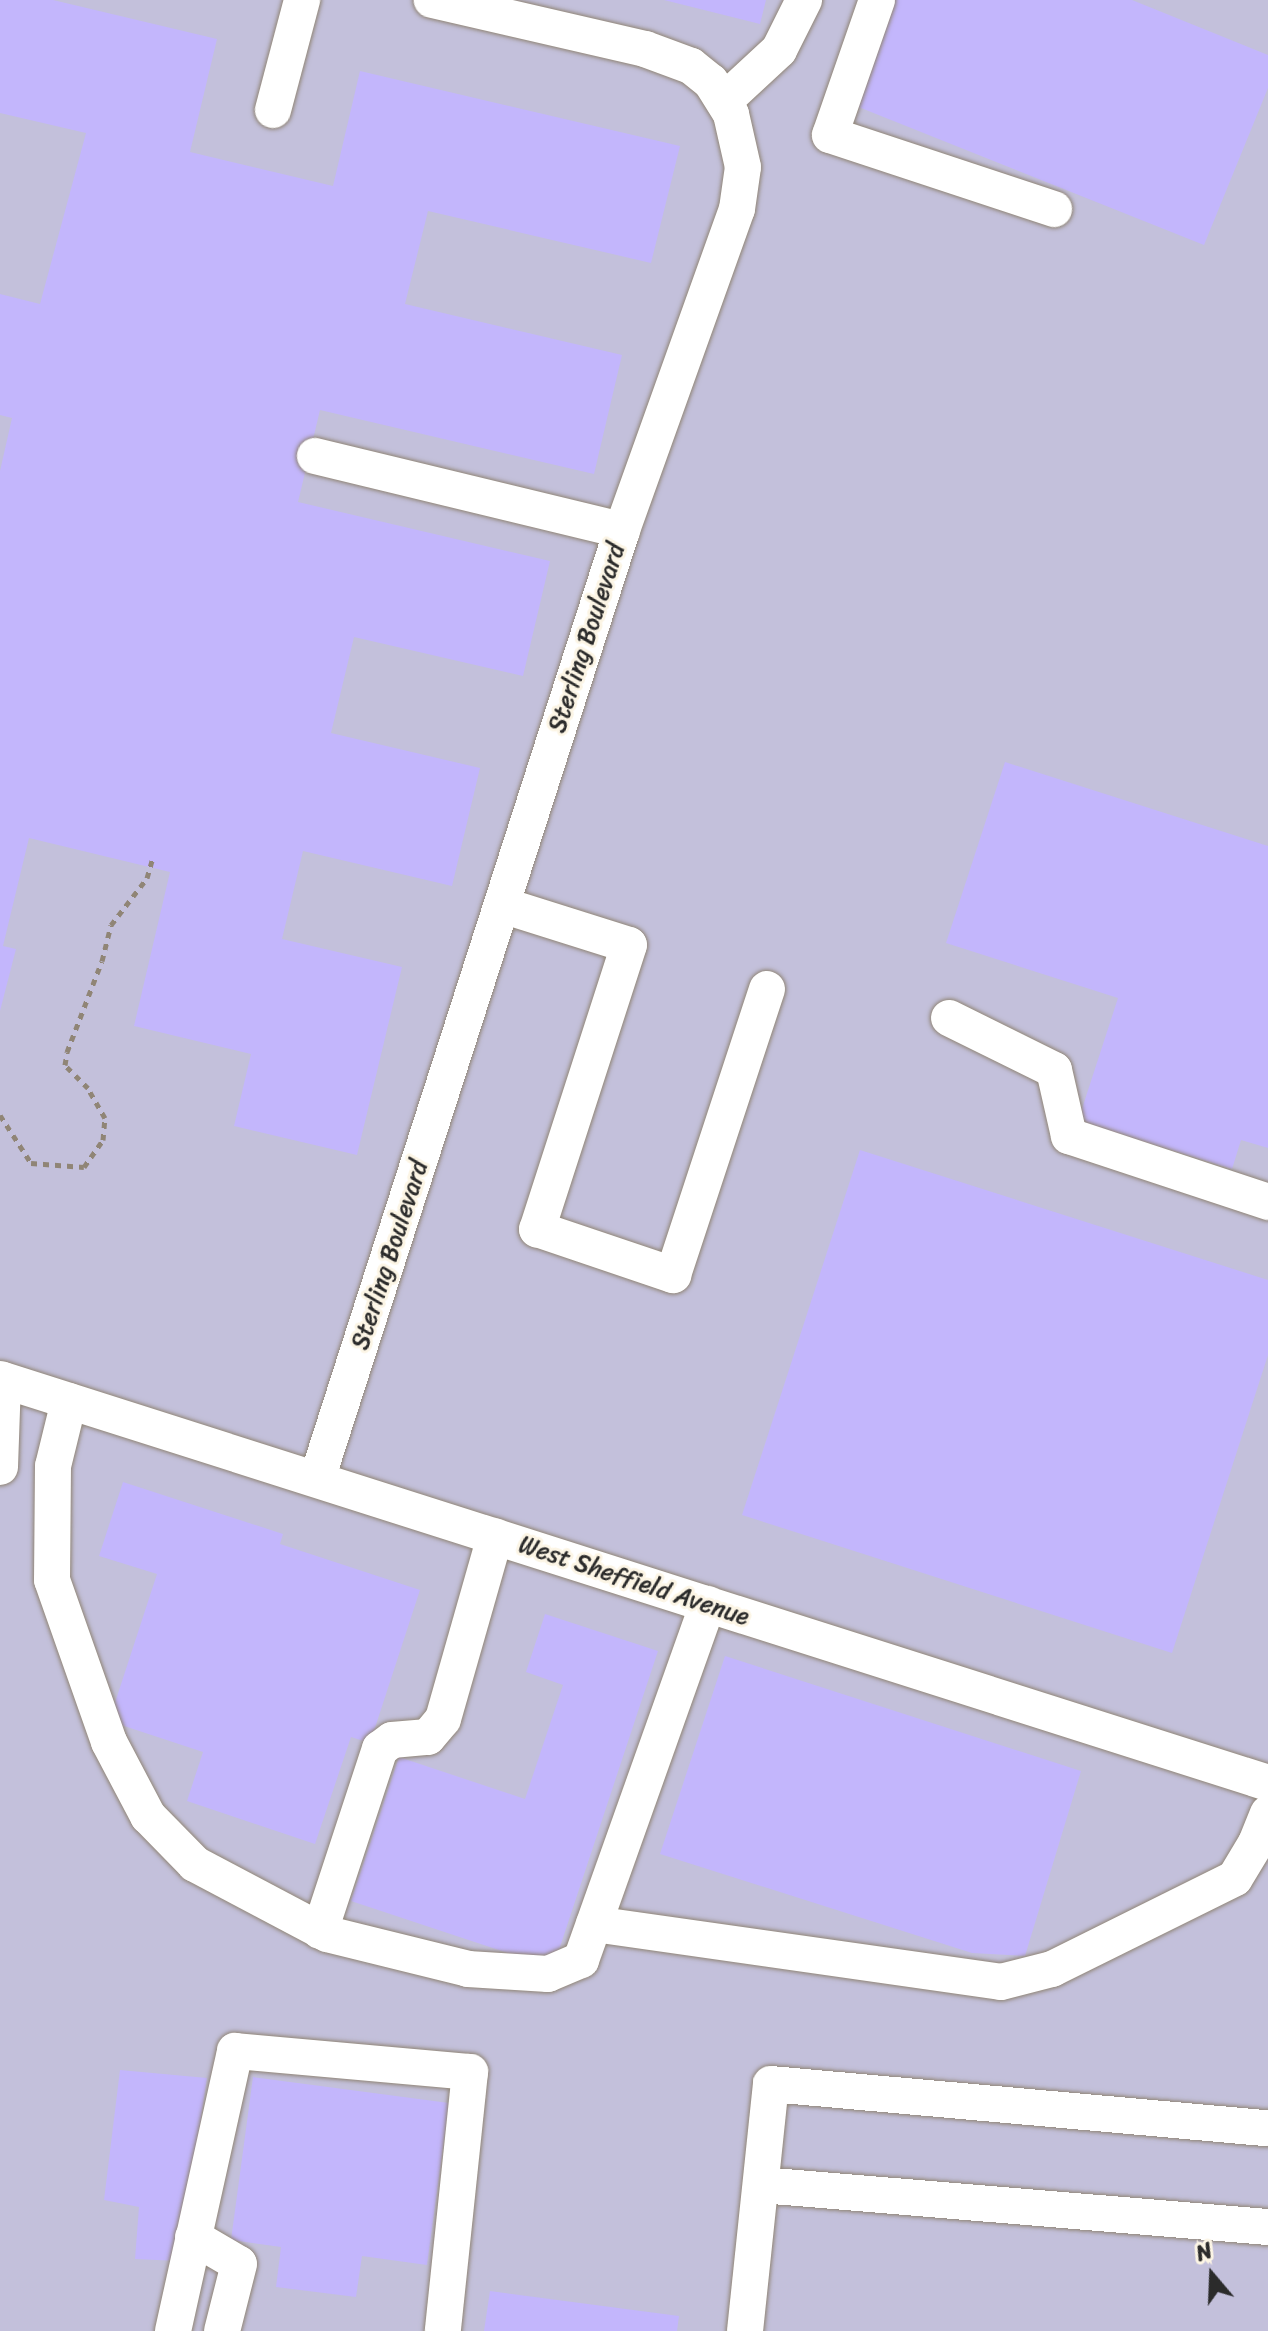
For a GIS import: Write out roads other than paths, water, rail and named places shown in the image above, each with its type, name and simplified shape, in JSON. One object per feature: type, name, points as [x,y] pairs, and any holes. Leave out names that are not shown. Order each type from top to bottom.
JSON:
[{"type":"street","points":[[273,110],[302,0]]},
{"type":"street","name":"Sterling Boulevard","points":[[317,1479],[622,530],[737,209],[742,156],[737,128],[724,101],[701,72],[663,54],[432,0]]},
{"type":"street","points":[[724,101],[779,50],[804,0]]},
{"type":"street","points":[[877,0],[830,135],[1054,209]]},
{"type":"street","points":[[315,456],[622,530]]},
{"type":"street","points":[[502,905],[629,945],[537,1229],[673,1275],[767,989]]},
{"type":"street","points":[[949,1018],[1054,1070],[1069,1136],[1268,1202]]},
{"type":"street","points":[[0,1467],[1,1380]]},
{"type":"street","name":"West Sheffield Avenue","points":[[1,1380],[1267,1785]]},
{"type":"street","points":[[69,1401],[53,1466],[52,1580],[109,1742],[148,1816],[195,1864],[320,1931],[468,1969],[548,1974],[581,1960],[708,1604]]},
{"type":"street","points":[[320,1931],[380,1749],[392,1740],[428,1737],[443,1719],[495,1536]]},
{"type":"street","points":[[594,1924],[1001,1982],[1052,1969],[1235,1878],[1256,1843],[1267,1785]]},
{"type":"street","points":[[173,2331],[235,2051],[470,2072],[443,2331]]},
{"type":"street","points":[[745,2331],[771,2084],[1268,2128]]},
{"type":"street","points":[[761,2185],[1268,2227]]},
{"type":"street","points":[[193,2237],[239,2264],[222,2331]]}]
